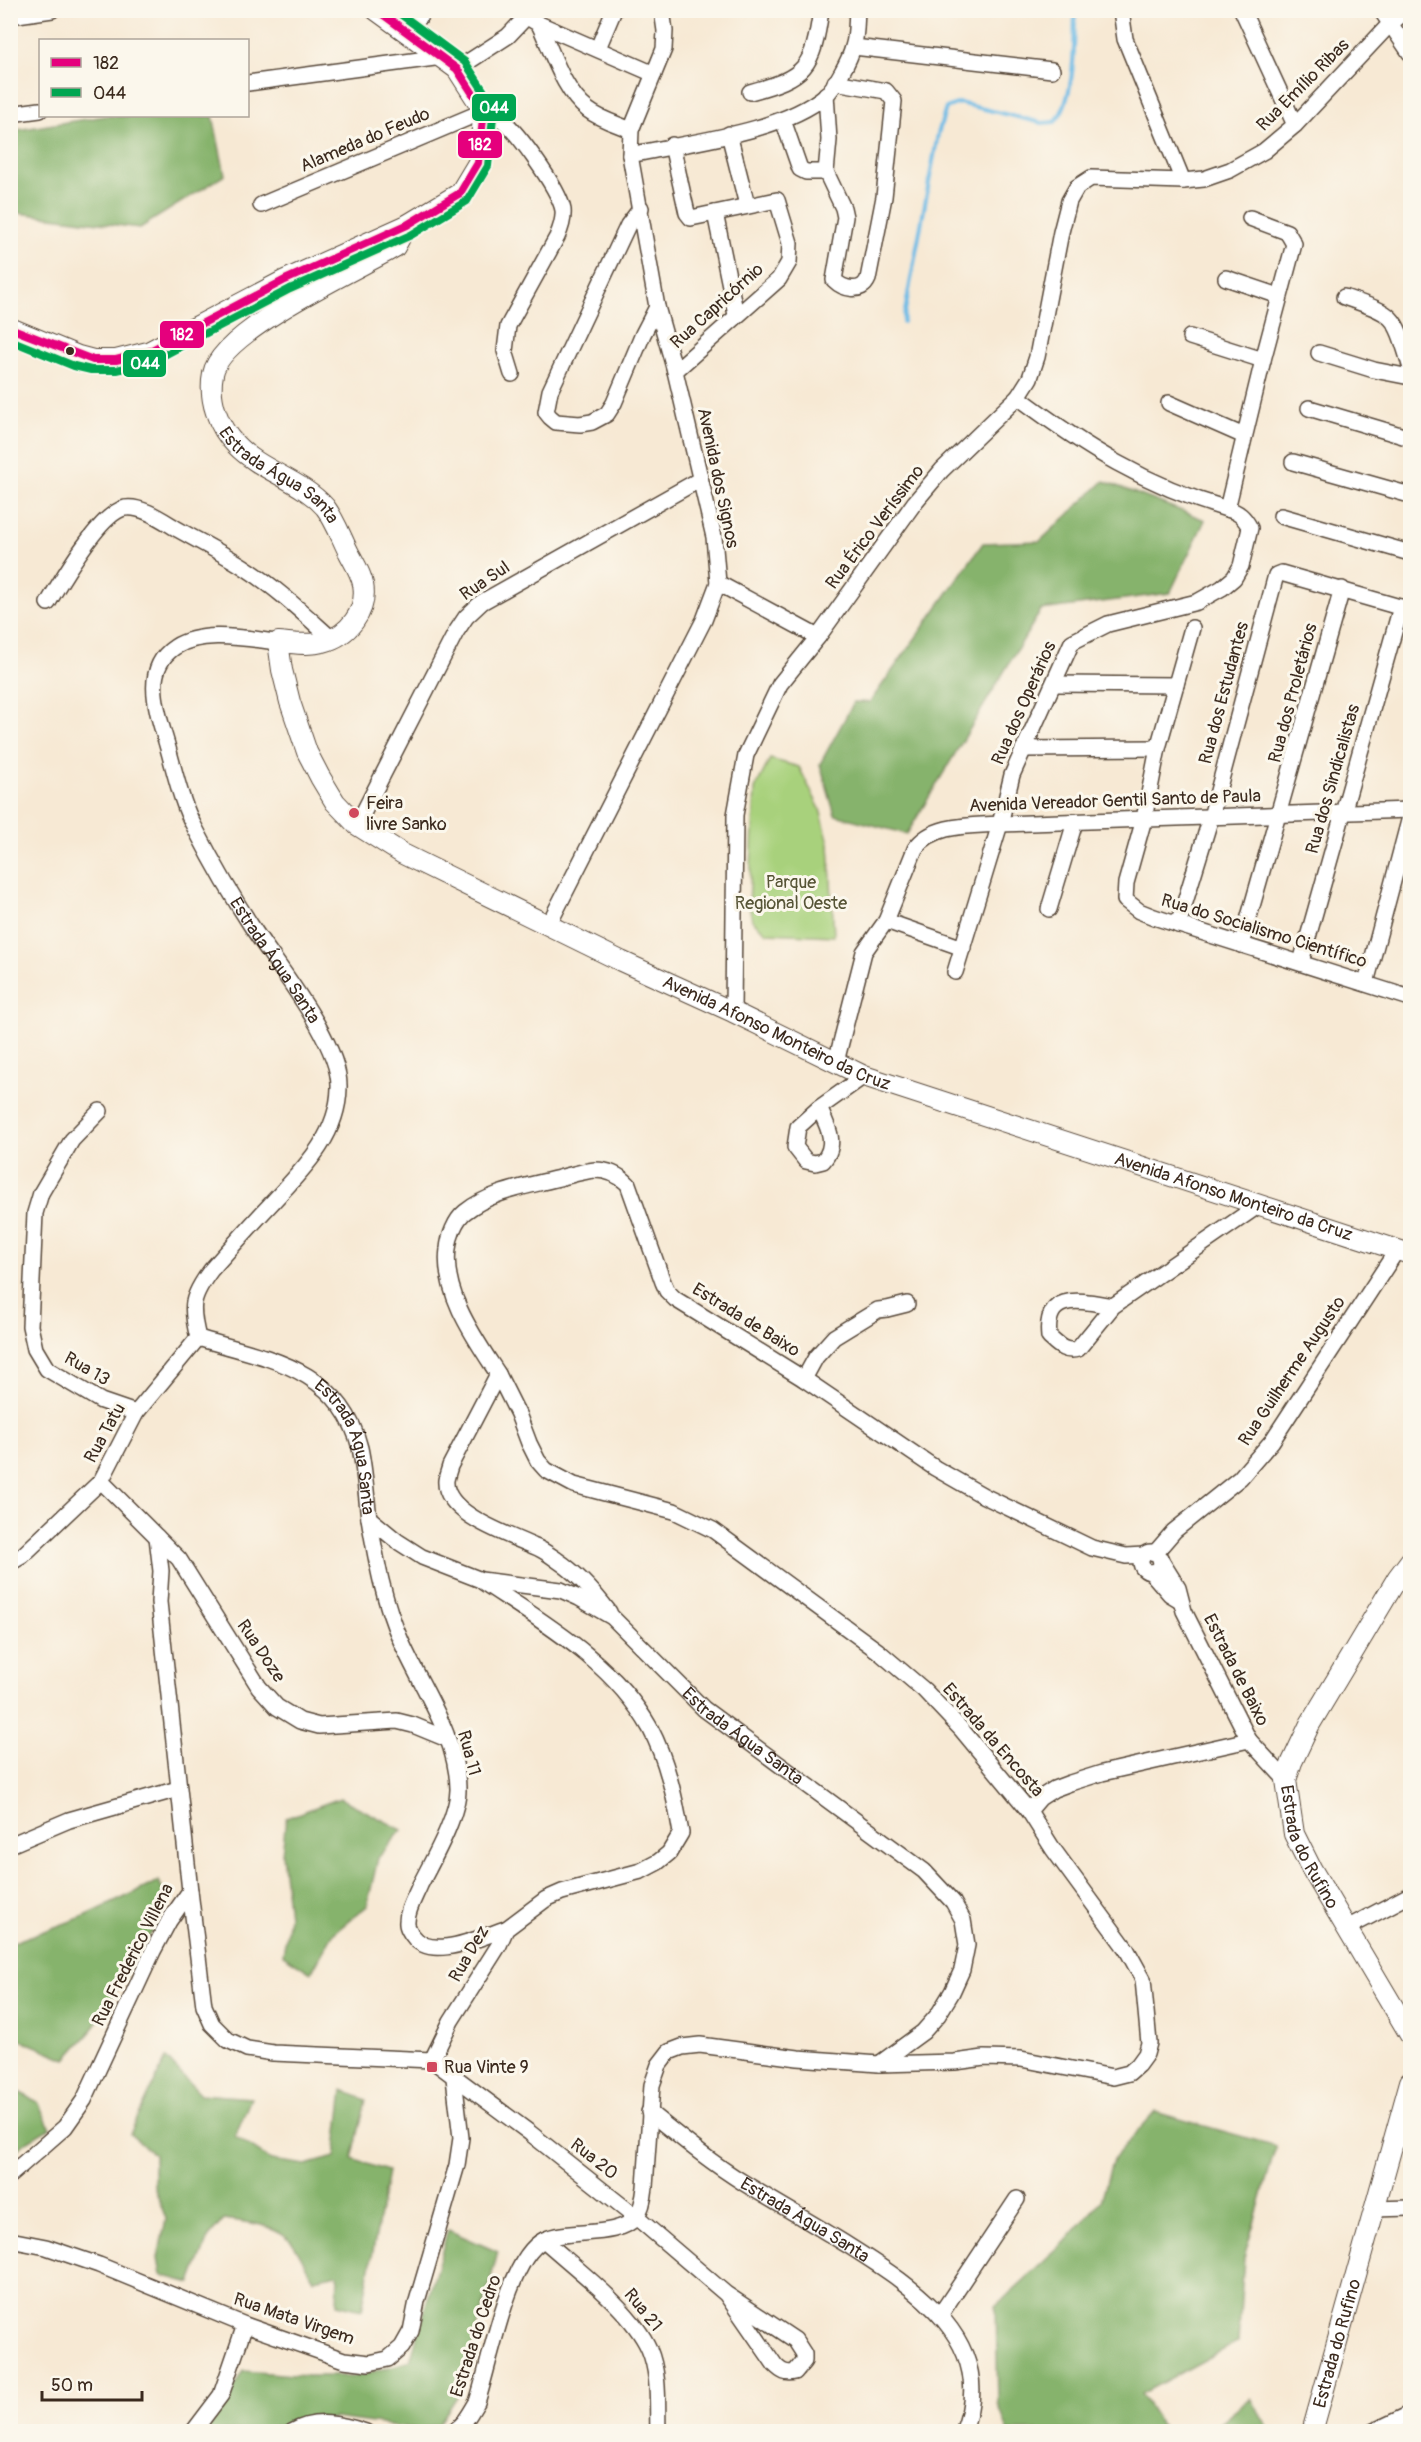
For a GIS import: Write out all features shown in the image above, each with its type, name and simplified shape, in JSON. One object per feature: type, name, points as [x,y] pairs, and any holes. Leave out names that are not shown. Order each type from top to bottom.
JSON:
[{"type":"street","points":[[10,16],[52,10]]},
{"type":"street","points":[[376,10],[450,63],[484,111],[496,115],[518,135],[563,208],[562,227],[508,326],[505,351],[512,374]]},
{"type":"street","points":[[409,33],[424,10]]},
{"type":"street","points":[[598,48],[614,10]]},
{"type":"street","name":"Avenida dos Signos","points":[[548,926],[704,620],[718,583],[714,537],[675,371],[657,307],[630,155],[632,130],[664,49],[665,31],[662,10]]},
{"type":"street","points":[[750,92],[794,78],[806,67],[814,49],[821,10]]},
{"type":"street","points":[[630,155],[729,134],[783,120],[800,112],[831,88],[854,47],[857,10]]},
{"type":"street","points":[[1121,10],[1125,39],[1182,181]]},
{"type":"street","points":[[1242,10],[1295,125]]},
{"type":"street","points":[[1382,10],[1389,25],[1410,53]]},
{"type":"street","name":"Rua Emílio Ribas","points":[[1182,181],[1204,179],[1230,170],[1264,151],[1295,125],[1389,25],[1407,10]]},
{"type":"street","points":[[527,17],[654,74]]},
{"type":"street","points":[[249,83],[450,63],[508,36],[527,17]]},
{"type":"street","points":[[527,17],[579,102],[607,121],[632,130]]},
{"type":"street","points":[[854,47],[1052,70]]},
{"type":"street","points":[[831,88],[886,91],[894,101],[879,224],[868,279],[861,288],[845,288],[834,280],[845,217],[826,172],[831,88]]},
{"type":"street","points":[[10,114],[39,110]]},
{"type":"street","points":[[10,328],[93,360],[117,360],[148,352],[285,280],[407,225],[460,193],[478,163],[484,111]]},
{"type":"street","name":"Alameda do Feudo","points":[[261,205],[484,111]]},
{"type":"street","points":[[783,120],[800,169],[806,172],[826,172]]},
{"type":"street","points":[[672,146],[687,213],[691,218],[715,213],[747,205],[729,134]]},
{"type":"street","name":"Rua Érico Veríssimo","points":[[734,1012],[735,815],[746,755],[780,684],[818,637],[915,502],[942,470],[1018,397],[1030,378],[1037,357],[1061,232],[1069,201],[1077,187],[1091,178],[1182,181]]},
{"type":"street","name":"Rua Capricórnio","points":[[675,371],[778,279],[789,261],[790,243],[777,200],[747,205]]},
{"type":"street","points":[[641,208],[623,233],[557,376],[547,402],[546,412],[550,417],[556,422],[580,424],[592,422],[607,414],[614,404],[643,334],[657,307]]},
{"type":"street","points":[[715,213],[736,315]]},
{"type":"street","points":[[1018,397],[1073,438],[1136,474],[1192,499],[1227,509],[1294,244],[1287,232],[1250,218]]},
{"type":"street","name":"Estrada Água Santa","points":[[407,225],[395,247],[260,322],[222,354],[213,373],[212,398],[220,423],[235,445],[311,495],[332,518],[363,584],[359,615],[346,631],[322,643],[304,644],[224,638],[194,639],[176,646],[162,658],[155,675],[154,694],[160,724],[194,826],[253,928],[322,1032],[335,1060],[339,1086],[336,1112],[325,1139],[308,1163],[211,1270],[199,1287],[193,1300],[192,1313],[198,1338],[283,1363],[310,1376],[333,1395],[348,1417],[360,1448],[369,1518],[397,1541],[422,1557],[481,1580],[561,1590],[612,1617],[704,1709],[924,1871],[953,1902],[963,1920],[967,1945],[962,1970],[938,2015],[923,2032],[879,2064]]},
{"type":"street","points":[[1226,278],[1279,296]]},
{"type":"street","points":[[1344,297],[1383,310],[1390,315],[1402,338],[1410,365]]},
{"type":"street","points":[[1190,337],[1263,360]]},
{"type":"street","points":[[1319,353],[1374,370],[1410,377]]},
{"type":"street","points":[[1169,403],[1244,435]]},
{"type":"street","points":[[1309,408],[1410,438]]},
{"type":"street","points":[[1293,462],[1410,495]]},
{"type":"street","name":"Rua Sul","points":[[357,825],[456,632],[466,617],[494,596],[699,480]]},
{"type":"street","points":[[48,603],[67,571],[105,519],[124,508],[136,509],[155,517],[247,568],[280,592],[332,639]]},
{"type":"street","name":"Rua dos Operários","points":[[955,972],[1000,824],[1012,776],[1072,642],[1108,624],[1197,602],[1222,588],[1234,578],[1241,566],[1250,528],[1245,518],[1227,509]]},
{"type":"street","points":[[1281,516],[1410,553]]},
{"type":"street","name":"Rua dos Estudantes","points":[[1178,925],[1211,817],[1276,575],[1281,573],[1342,590]]},
{"type":"street","points":[[718,583],[818,637]]},
{"type":"street","points":[[1342,590],[1406,609]]},
{"type":"street","name":"Rua dos Proletários","points":[[1241,945],[1342,590]]},
{"type":"street","name":"Rua dos Sindicalistas","points":[[1301,962],[1344,811],[1406,609]]},
{"type":"street","points":[[1144,819],[1158,748],[1192,628]]},
{"type":"street","name":"Avenida Afonso Monteiro da Cruz","points":[[278,642],[282,670],[307,752],[335,802],[357,825],[403,854],[548,926],[734,1012],[864,1076],[1404,1252]]},
{"type":"street","points":[[1055,684],[1176,685]]},
{"type":"street","points":[[1023,749],[1158,748]]},
{"type":"street","name":"Avenida Vereador Gentil Santo de Paula","points":[[836,1062],[864,952],[886,921],[915,849],[922,838],[950,828],[1000,824],[1410,810]]},
{"type":"street","points":[[1366,983],[1410,817]]},
{"type":"street","name":"Rua do Socialismo Científico","points":[[1144,819],[1126,883],[1125,900],[1130,906],[1178,925],[1410,998]]},
{"type":"street","points":[[1049,909],[1075,822]]},
{"type":"street","points":[[886,921],[963,948]]},
{"type":"street","points":[[819,1108],[864,1076]]},
{"type":"street","name":"Rua 13","points":[[100,1112],[72,1140],[50,1174],[41,1193],[35,1213],[30,1326],[35,1349],[47,1369],[101,1401],[136,1413]]},
{"type":"street","name":"Estrada de Baixo","points":[[498,1374],[466,1324],[454,1292],[448,1265],[448,1249],[453,1229],[463,1214],[478,1203],[503,1192],[596,1170],[619,1176],[628,1184],[667,1292],[675,1299],[804,1379],[935,1468],[984,1496],[1082,1544],[1151,1562],[1170,1594],[1180,1600],[1249,1740],[1286,1780]]},
{"type":"street","points":[[1113,1306],[1259,1205]]},
{"type":"street","name":"Rua Guilherme Augusto","points":[[1151,1562],[1174,1531],[1240,1478],[1272,1441],[1404,1252]]},
{"type":"street","points":[[804,1379],[816,1357],[834,1337],[878,1310],[887,1310],[907,1304]]},
{"type":"street","name":"Rua Tatu","points":[[10,1563],[22,1556],[100,1481],[136,1413],[198,1338]]},
{"type":"street","points":[[498,1374],[450,1466],[446,1481],[452,1497],[461,1509],[481,1523],[535,1546],[559,1561],[594,1591],[612,1617]]},
{"type":"street","name":"Estrada da Encosta","points":[[498,1374],[518,1414],[529,1443],[538,1461],[546,1470],[574,1485],[674,1511],[713,1530],[878,1651],[924,1690],[962,1729],[1029,1810],[1053,1849],[1127,1950],[1143,1979],[1149,2043],[1146,2054],[1129,2073],[1113,2077],[1021,2059],[984,2058],[955,2062],[879,2064]]},
{"type":"street","name":"Rua Doze","points":[[100,1481],[179,1559],[259,1687],[278,1707],[300,1721],[320,1726],[398,1721],[420,1727],[447,1739]]},
{"type":"street","name":"Rua 11","points":[[369,1518],[380,1581],[400,1640],[447,1739],[456,1771],[458,1790],[454,1810],[411,1905],[407,1925],[420,1943],[432,1949],[445,1948],[506,1929]]},
{"type":"street","name":"Rua Frederico Villena","points":[[10,2175],[65,2127],[84,2100],[153,1951],[190,1891],[159,1602],[160,1571],[157,1537]]},
{"type":"street","name":"Estrada do Rufino","points":[[1410,1561],[1398,1577],[1310,1724],[1286,1780],[1294,1834],[1311,1868],[1410,2035]]},
{"type":"street","name":"Rua Dez","points":[[432,2060],[451,2021],[499,1945],[506,1929],[546,1899],[562,1892],[641,1871],[658,1862],[669,1853],[681,1833],[669,1775],[650,1729],[621,1689],[586,1653],[481,1580]]},
{"type":"street","points":[[1029,1810],[1040,1798],[1054,1789],[1081,1780],[1249,1740]]},
{"type":"street","points":[[10,1845],[69,1820],[178,1789]]},
{"type":"street","points":[[190,1891],[204,2006],[212,2024],[228,2040],[247,2049],[273,2053],[432,2060]]},
{"type":"street","points":[[1347,1928],[1410,1895]]},
{"type":"street","points":[[544,2240],[563,2235],[612,2229],[636,2217],[643,2202],[645,2187],[652,2085],[659,2065],[669,2052],[682,2047],[700,2045],[798,2058],[879,2064]]},
{"type":"street","name":"Rua 20","points":[[432,2060],[530,2133],[636,2217],[726,2294],[795,2340],[804,2354],[804,2361],[795,2372],[788,2374],[775,2365],[726,2294]]},
{"type":"street","name":"Rua Mata Virgem","points":[[10,2240],[46,2247],[99,2265],[245,2325],[344,2360],[369,2363],[388,2359],[402,2347],[411,2331],[417,2301],[456,2165],[461,2138],[454,2078]]},
{"type":"street","name":"Estrada do Rufino","points":[[1312,2432],[1410,2082]]},
{"type":"street","name":"Estrada Água Santa","points":[[649,2112],[719,2167],[902,2279],[940,2315],[963,2354],[973,2380],[972,2407],[963,2432]]},
{"type":"street","points":[[940,2315],[1017,2199]]},
{"type":"street","points":[[1373,2210],[1410,2208]]},
{"type":"street","name":"Estrada do Cedro","points":[[451,2432],[468,2418],[477,2402],[512,2282],[520,2264],[531,2249],[544,2240]]},
{"type":"street","name":"Rua 21","points":[[544,2240],[605,2295],[633,2324],[649,2349],[657,2379],[658,2432]]},
{"type":"street","points":[[193,2432],[221,2395],[245,2325]]},
{"type":"street","points":[[1372,2432],[1410,2414]]},
{"type":"street","points":[[292,2432],[309,2424],[332,2423],[366,2432]]},
{"type":"green space","points":[[99,117],[213,117],[225,175],[140,228],[11,212],[11,131]]},
{"type":"green space","points":[[1104,481],[1205,520],[1170,593],[1041,610],[907,834],[835,815],[820,764],[854,702],[870,702],[983,543],[1040,541]]},
{"type":"green space","name":"Parque Regional Oeste","points":[[770,759],[799,767],[820,809],[829,843],[834,936],[767,933],[752,920],[749,905],[755,789]]},
{"type":"green space","points":[[340,1798],[402,1830],[378,1858],[367,1906],[333,1934],[311,1973],[283,1955],[289,1917],[282,1854],[286,1818]]},
{"type":"green space","points":[[159,1881],[169,1904],[93,2029],[66,2059],[11,2036],[11,1943],[85,1916]]},
{"type":"green space","points":[[166,2058],[200,2094],[251,2098],[235,2136],[271,2160],[306,2165],[335,2157],[343,2090],[366,2100],[352,2159],[388,2171],[362,2310],[337,2304],[338,2274],[314,2279],[292,2242],[278,2231],[251,2223],[224,2219],[208,2238],[191,2283],[161,2275],[158,2258],[166,2219],[154,2186],[154,2155],[130,2134]]},
{"type":"green space","points":[[11,2088],[38,2102],[50,2128],[23,2144],[11,2156]]},
{"type":"green space","points":[[1155,2112],[1276,2146],[1244,2258],[1238,2342],[1141,2394],[1165,2431],[1008,2431],[998,2403],[996,2306],[1065,2242],[1101,2201],[1113,2159]]},
{"type":"green space","points":[[448,2230],[498,2252],[460,2392],[439,2424],[419,2429],[334,2418],[269,2427],[266,2431],[206,2432],[244,2371],[306,2376],[359,2376],[410,2361]]},
{"type":"green space","points":[[1251,2398],[1270,2431],[1210,2431]]},
{"type":"waterway","points":[[903,322],[938,134],[946,108],[959,103],[1042,123],[1055,122],[1067,98],[1073,69],[1075,10]]},
{"type":"transit line","name":"182","points":[[10,328],[93,360],[116,360],[148,352],[285,280],[407,225],[460,193],[478,163],[484,111],[457,69],[377,10]]},
{"type":"transit line","name":"044","points":[[10,340],[74,366],[91,370],[117,370],[151,362],[290,289],[411,235],[467,201],[488,166],[494,107],[465,62],[395,10]]},
{"type":"place","name":"Feira livre Sanko","points":[[354,813]]},
{"type":"place","name":"Rua Vinte 9","points":[[432,2067]]}]
